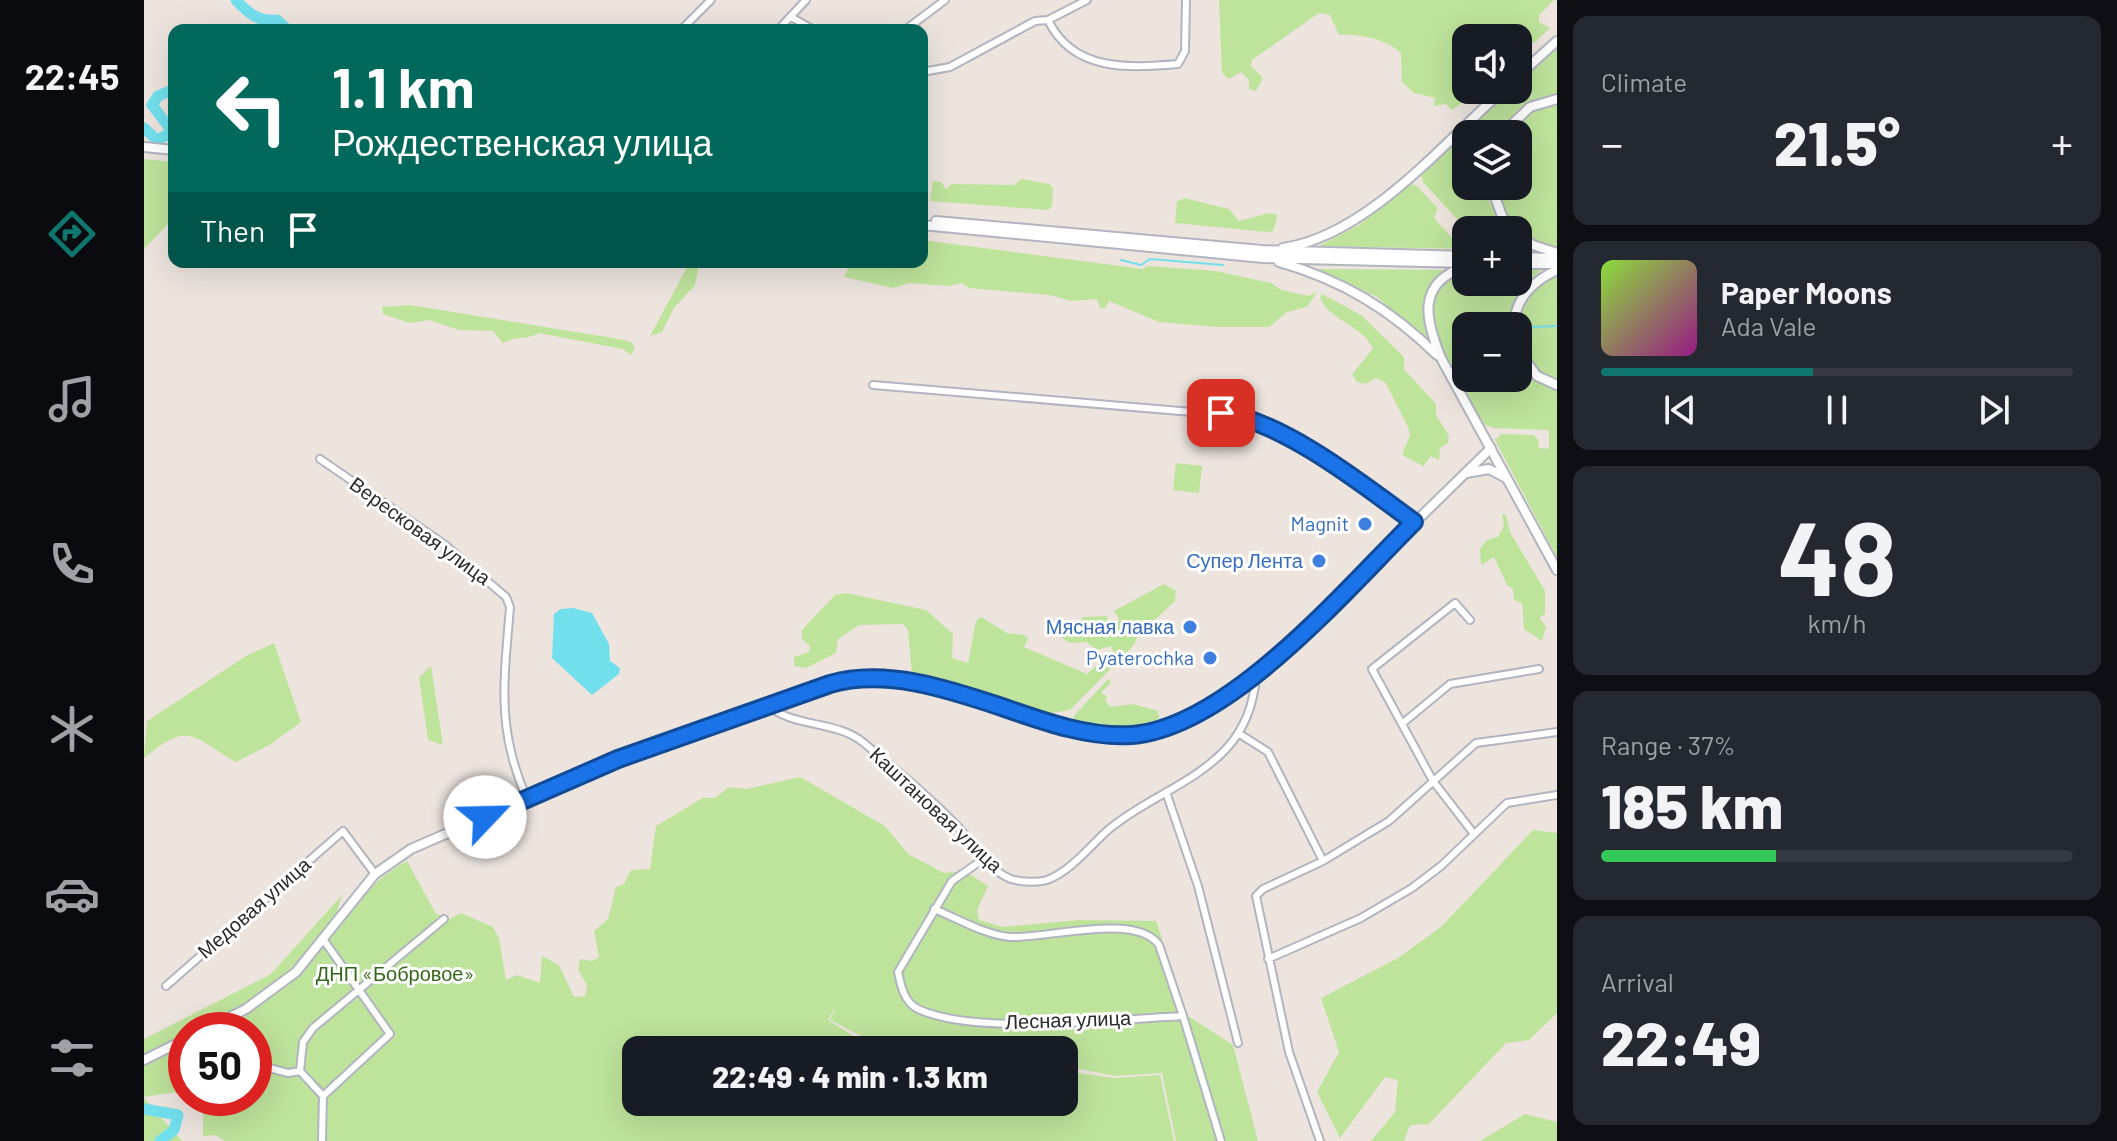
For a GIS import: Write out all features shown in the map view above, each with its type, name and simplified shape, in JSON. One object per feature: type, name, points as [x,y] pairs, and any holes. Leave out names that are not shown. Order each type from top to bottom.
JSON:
[{"type":"main road","points":[[1532,63],[1557,41]]},
{"type":"main road","points":[[1517,120],[1530,107],[1557,99]]},
{"type":"main road","points":[[1263,254],[1318,240],[1357,220],[1487,104]]},
{"type":"main road","points":[[144,147],[168,149]]},
{"type":"main road","points":[[928,223],[1263,254],[1452,263]]},
{"type":"main road","points":[[1532,244],[1557,256]]},
{"type":"main road","points":[[1263,254],[1452,256]]},
{"type":"main road","points":[[1263,254],[1335,280],[1405,323],[1441,358]]},
{"type":"main road","points":[[1532,257],[1557,256]]},
{"type":"main road","points":[[1532,265],[1557,267]]},
{"type":"main road","points":[[1517,312],[1519,302],[1528,289],[1557,267]]},
{"type":"main road","points":[[1452,272],[1433,290],[1427,305],[1428,326],[1441,358],[1557,569]]},
{"type":"main road","points":[[1532,369],[1537,376],[1557,385]]},
{"type":"main road","points":[[1474,464],[1481,431]]},
{"type":"main road","points":[[240,1012],[296,972],[375,874],[411,849],[618,759],[862,676],[898,680],[1073,728],[1135,735],[1169,725],[1256,676],[1491,448]]},
{"type":"main road","points":[[1464,474],[1482,469],[1507,478]]},
{"type":"main road","points":[[144,1060],[168,1048]]},
{"type":"street","points":[[687,24],[711,0]]},
{"type":"street","points":[[784,24],[806,0]]},
{"type":"street","points":[[913,24],[945,0]]},
{"type":"street","points":[[928,71],[950,67],[1026,25],[1048,20],[1087,0]]},
{"type":"street","points":[[1048,20],[1058,41],[1084,57],[1135,67],[1178,64],[1185,51],[1186,0]]},
{"type":"street","points":[[791,17],[803,24]]},
{"type":"street","points":[[873,385],[968,390],[992,397],[1221,413],[1252,421],[1327,461],[1414,522]]},
{"type":"street","name":"Вересковая улица","points":[[320,459],[444,544],[506,597],[510,607],[503,693],[506,742],[527,799]]},
{"type":"street","points":[[1470,620],[1455,603],[1372,669],[1433,781],[1474,834]]},
{"type":"street","points":[[1403,723],[1450,684],[1539,669]]},
{"type":"street","name":"Каштановая улица","points":[[769,706],[778,714],[839,729],[860,740],[958,827],[985,858],[1009,878],[1045,881],[1065,869],[1110,828],[1200,772],[1238,733],[1250,710],[1256,676]]},
{"type":"street","points":[[1320,1141],[1289,1052],[1256,896],[1263,889],[1323,861],[1389,821],[1476,743],[1557,732]]},
{"type":"street","points":[[1238,733],[1268,752],[1323,861]]},
{"type":"street","points":[[1166,792],[1198,886],[1238,1043]]},
{"type":"street","points":[[1268,959],[1361,918],[1412,888],[1507,803],[1557,795]]},
{"type":"street","name":"Медовая улица","points":[[166,986],[343,831],[375,874]]},
{"type":"street","name":"Лесная улица","points":[[985,858],[952,881],[898,972],[906,999],[916,1008],[1001,1024],[1183,1016]]},
{"type":"street","points":[[934,909],[1009,937],[1093,930],[1142,931],[1153,936],[1159,945],[1183,1016],[1221,1141]]},
{"type":"street","points":[[322,1141],[323,1096],[300,1071],[303,1042],[313,1028],[444,919]]},
{"type":"street","points":[[323,939],[390,1034],[323,1096]]},
{"type":"street","points":[[272,1069],[288,1073],[300,1071]]},
{"type":"green space","points":[[1219,0],[1554,0],[1539,15],[1539,22],[1550,28],[1532,44],[1532,24],[1452,24],[1452,104],[1460,104],[1452,110],[1446,104],[1434,106],[1435,98],[1414,93],[1402,82],[1401,53],[1395,48],[1372,38],[1339,35],[1330,15],[1319,13],[1252,60],[1251,66],[1263,78],[1256,91],[1249,89],[1249,80],[1241,72],[1229,79],[1222,73]]},
{"type":"green space","points":[[1557,49],[1557,94],[1532,102],[1532,71]]},
{"type":"green space","points":[[1557,103],[1557,247],[1532,237],[1532,216],[1509,216],[1501,200],[1532,200],[1532,120],[1522,120],[1531,112]]},
{"type":"green space","points":[[1496,104],[1526,104],[1511,120],[1478,120]]},
{"type":"green space","points":[[1452,144],[1452,200],[1489,200],[1498,216],[1454,216],[1423,182],[1421,173]]},
{"type":"green space","points":[[144,159],[168,161],[168,224],[144,249]]},
{"type":"green space","points":[[1021,179],[1049,184],[1053,188],[1052,206],[1048,210],[930,201],[933,181],[941,182],[946,189],[952,184],[1014,185]]},
{"type":"green space","points":[[1410,184],[1417,186],[1438,209],[1434,218],[1452,238],[1452,249],[1319,246],[1359,225]]},
{"type":"green space","points":[[1184,198],[1229,209],[1239,221],[1269,213],[1278,215],[1273,231],[1267,232],[1175,223],[1177,202]]},
{"type":"green space","points":[[928,241],[1143,269],[1148,266],[1216,271],[1271,283],[1281,290],[1308,296],[1317,292],[1307,307],[1287,312],[1269,327],[1217,327],[1159,322],[1109,301],[1105,308],[1100,308],[1097,299],[1071,301],[1050,295],[969,288],[962,283],[949,286],[909,283],[893,288],[844,277],[848,268],[928,268]]},
{"type":"green space","points":[[687,268],[698,268],[695,285],[674,308],[662,332],[650,336]]},
{"type":"green space","points":[[1318,269],[1443,270],[1425,303],[1427,340],[1377,297]]},
{"type":"green space","points":[[1557,276],[1557,380],[1532,366],[1532,312],[1523,312],[1529,299],[1541,286]]},
{"type":"green space","points":[[1452,278],[1452,296],[1519,296],[1514,312],[1452,312],[1452,368],[1433,319],[1434,299],[1444,282]]},
{"type":"green space","points":[[1322,294],[1361,315],[1404,357],[1404,369],[1436,404],[1436,415],[1449,436],[1448,443],[1440,448],[1439,460],[1431,456],[1423,466],[1402,455],[1410,435],[1385,382],[1376,378],[1366,384],[1357,382],[1352,374],[1373,349],[1362,334],[1325,306],[1320,298]]},
{"type":"green space","points":[[410,305],[619,339],[631,342],[635,348],[631,355],[623,349],[539,333],[503,343],[493,331],[459,330],[429,320],[410,323],[383,314],[382,307]]},
{"type":"green space","points":[[1532,378],[1557,390],[1557,557],[1495,440],[1501,434],[1533,435],[1538,439],[1539,448],[1549,449],[1549,430],[1493,428],[1484,424],[1466,392],[1532,392]]},
{"type":"green space","points":[[1176,463],[1202,466],[1199,493],[1173,490]]},
{"type":"green space","points":[[1502,514],[1506,515],[1510,532],[1545,591],[1545,614],[1539,618],[1546,626],[1542,641],[1524,629],[1522,603],[1514,600],[1513,589],[1507,585],[1494,557],[1481,565],[1480,549],[1487,540],[1498,537],[1504,526]]},
{"type":"green space","points":[[1164,584],[1176,591],[1175,601],[1070,710],[1046,714],[916,678],[912,674],[908,630],[903,624],[859,625],[838,639],[836,653],[806,668],[794,666],[794,657],[809,652],[810,646],[802,639],[802,630],[835,595],[846,593],[926,610],[953,634],[952,658],[968,663],[976,621],[981,617],[1007,633],[1024,635],[1028,639],[1024,647],[1087,674],[1113,651],[1111,646],[1097,650],[1086,642],[1071,643],[1060,637],[1061,632],[1073,629],[1083,617],[1107,616],[1108,622],[1117,625],[1119,619],[1114,611]]},
{"type":"green space","points":[[274,643],[301,722],[271,744],[236,762],[190,736],[171,739],[144,758],[147,721],[246,656]]},
{"type":"green space","points":[[431,666],[443,745],[428,740],[419,677]]},
{"type":"green space","points":[[1108,679],[1111,682],[1101,693],[1107,696],[1105,700],[1110,707],[1133,704],[1158,711],[1159,718],[1150,724],[1130,729],[1075,722],[1073,717]]},
{"type":"green space","name":"ДНП «Бобровое»","points":[[800,777],[885,826],[908,854],[944,873],[965,871],[988,886],[977,910],[979,920],[1003,927],[1079,920],[1156,921],[1188,1016],[1233,1045],[1258,1141],[1176,1141],[1162,1073],[1116,1076],[1078,1069],[1078,1036],[861,1036],[830,1020],[837,1005],[828,1020],[854,1036],[622,1036],[622,1116],[1078,1116],[1078,1073],[1115,1078],[1160,1075],[1174,1141],[225,1141],[216,1135],[203,1136],[203,1116],[272,1116],[272,1012],[241,1012],[290,980],[314,957],[363,897],[391,871],[407,861],[436,914],[450,919],[461,913],[493,927],[499,938],[506,980],[517,975],[540,983],[542,956],[559,965],[574,997],[585,996],[587,985],[578,970],[580,959],[592,961],[599,957],[594,931],[608,919],[616,887],[624,884],[631,870],[650,869],[656,826],[703,798],[715,798],[729,787],[747,789]]},
{"type":"green space","points":[[1533,830],[1557,833],[1557,1013],[1529,1040],[1506,1043],[1429,1124],[1410,1125],[1404,1141],[1371,1141],[1395,1112],[1398,1080],[1385,1077],[1340,1138],[1317,1092],[1339,1052],[1321,998],[1398,958],[1441,927]]},
{"type":"green space","points":[[342,895],[325,934],[268,987],[231,1012],[197,1012],[271,974]]},
{"type":"green space","points":[[168,1027],[168,1043],[144,1054],[144,1039]]},
{"type":"green space","points":[[168,1052],[168,1093],[144,1097],[144,1065]]},
{"type":"green space","points":[[144,1098],[182,1141],[144,1141]]},
{"type":"green space","points":[[1525,1114],[1557,1122],[1557,1141],[1480,1141]]},
{"type":"water","points":[[573,608],[592,613],[609,644],[610,661],[620,668],[619,674],[592,695],[552,658],[554,614],[561,609]]},
{"type":"waterway","points":[[236,0],[254,16],[277,20],[281,24]]},
{"type":"waterway","points":[[168,92],[158,96],[152,105],[168,126]]},
{"type":"waterway","points":[[144,128],[157,140],[168,134]]},
{"type":"waterway","points":[[1121,260],[1141,265],[1150,259],[1223,265]]},
{"type":"waterway","points":[[1532,327],[1557,326]]},
{"type":"waterway","points":[[144,1109],[178,1115],[174,1130],[160,1141]]},
{"type":"place","name":"Magnit","points":[[1365,524]]},
{"type":"place","name":"Супер Лента","points":[[1319,561]]},
{"type":"place","name":"Мясная лавка","points":[[1190,627]]},
{"type":"place","name":"Pyaterochka","points":[[1210,658]]},
{"type":"route","points":[[485,817],[618,759],[830,684],[862,676],[898,680],[1073,728],[1118,735],[1153,731],[1210,704],[1267,667],[1414,522],[1340,469],[1297,444],[1252,421],[1221,413]]}]
